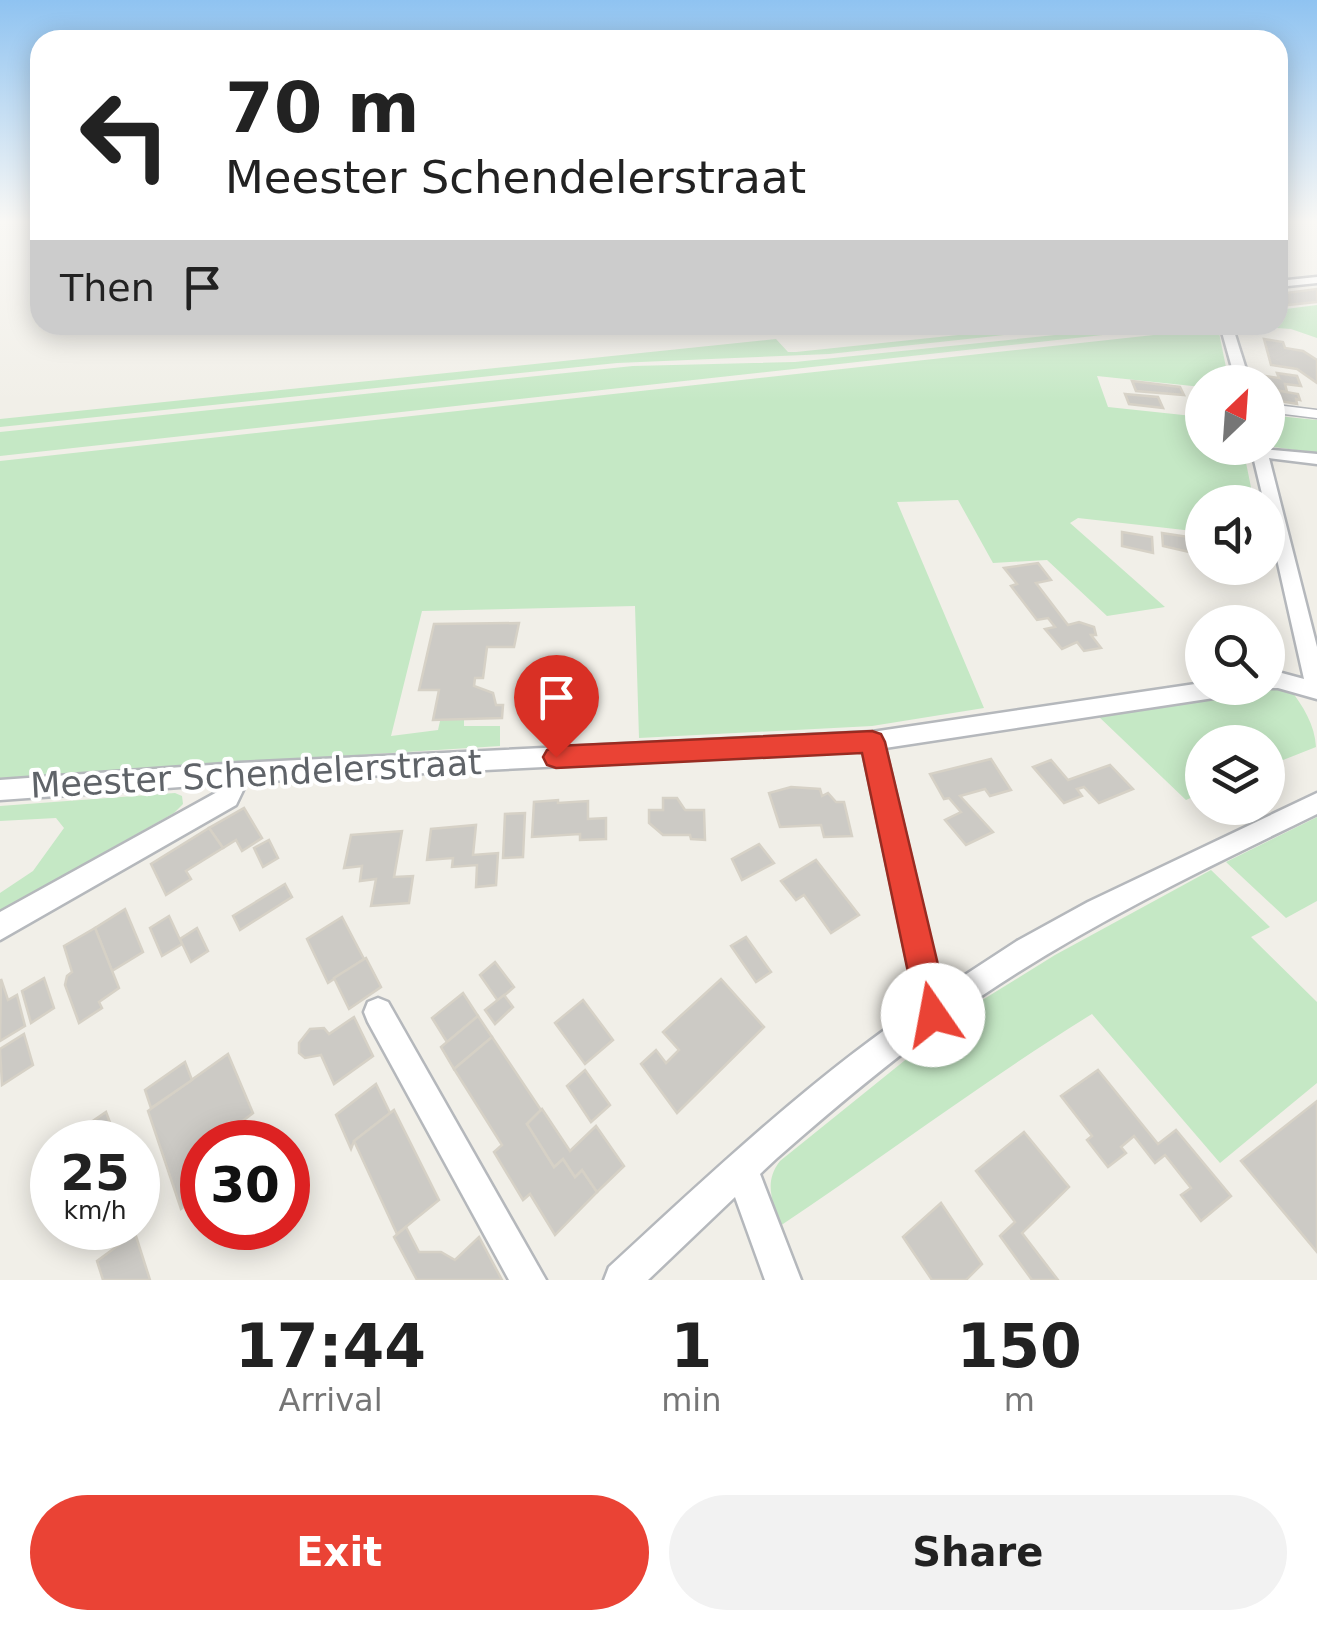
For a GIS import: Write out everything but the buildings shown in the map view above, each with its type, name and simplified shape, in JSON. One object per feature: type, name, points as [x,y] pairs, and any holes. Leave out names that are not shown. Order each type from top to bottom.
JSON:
[{"type":"street","points":[[1229,335],[1238,365]]},
{"type":"street","points":[[1285,454],[1317,460]]},
{"type":"street","points":[[1264,465],[1317,690],[1285,682]]},
{"type":"street","name":"Meester Schendelerstraat","points":[[0,790],[239,773],[872,742],[1185,694]]},
{"type":"street","points":[[872,742],[933,1015]]},
{"type":"street","points":[[0,927],[228,798],[239,773]]},
{"type":"street","points":[[622,1280],[741,1168],[933,1015],[1026,952],[1205,856],[1317,803]]},
{"type":"street","points":[[378,1012],[528,1280]]},
{"type":"street","points":[[741,1168],[783,1280]]},
{"type":"lane","points":[[1285,410],[1317,414]]},
{"type":"green space","points":[[1317,305],[1317,338],[1288,329],[1288,309]]},
{"type":"green space","points":[[959,335],[1005,335],[829,354],[617,363],[0,427],[0,419],[776,339],[788,352]]},
{"type":"green space","points":[[1056,335],[1103,335],[0,456],[0,432],[633,366],[795,362]]},
{"type":"green space","points":[[1154,335],[1219,335],[1226,365],[1185,365],[1185,385],[1097,376],[1108,407],[1185,415],[1185,465],[1246,465],[1251,485],[1185,485],[1185,530],[1078,518],[1070,523],[1165,607],[1107,616],[1047,560],[993,563],[958,500],[897,502],[984,708],[872,726],[639,738],[635,606],[422,611],[391,736],[438,730],[442,712],[464,710],[464,726],[500,726],[500,746],[0,778],[0,461]]},
{"type":"green space","points":[[1285,417],[1317,420],[1317,453],[1285,449]]},
{"type":"green space","points":[[1285,688],[1290,689],[1308,716],[1316,747],[1285,759],[1285,725],[1185,725],[1185,799],[1097,715],[1185,699],[1185,705],[1285,705]]},
{"type":"green space","points":[[175,793],[182,796],[183,804],[174,813],[0,911],[0,893],[33,871],[64,828],[56,818],[0,821],[0,806]]},
{"type":"green space","points":[[1317,817],[1317,901],[1286,918],[1226,862]]},
{"type":"green space","points":[[1211,870],[1270,927],[1251,937],[1317,1002],[1317,1083],[1220,1163],[1092,1014],[780,1226],[771,1185],[780,1161],[971,1007],[1055,955]]},
{"type":"route","points":[[556,757],[872,742],[933,1015]]}]
